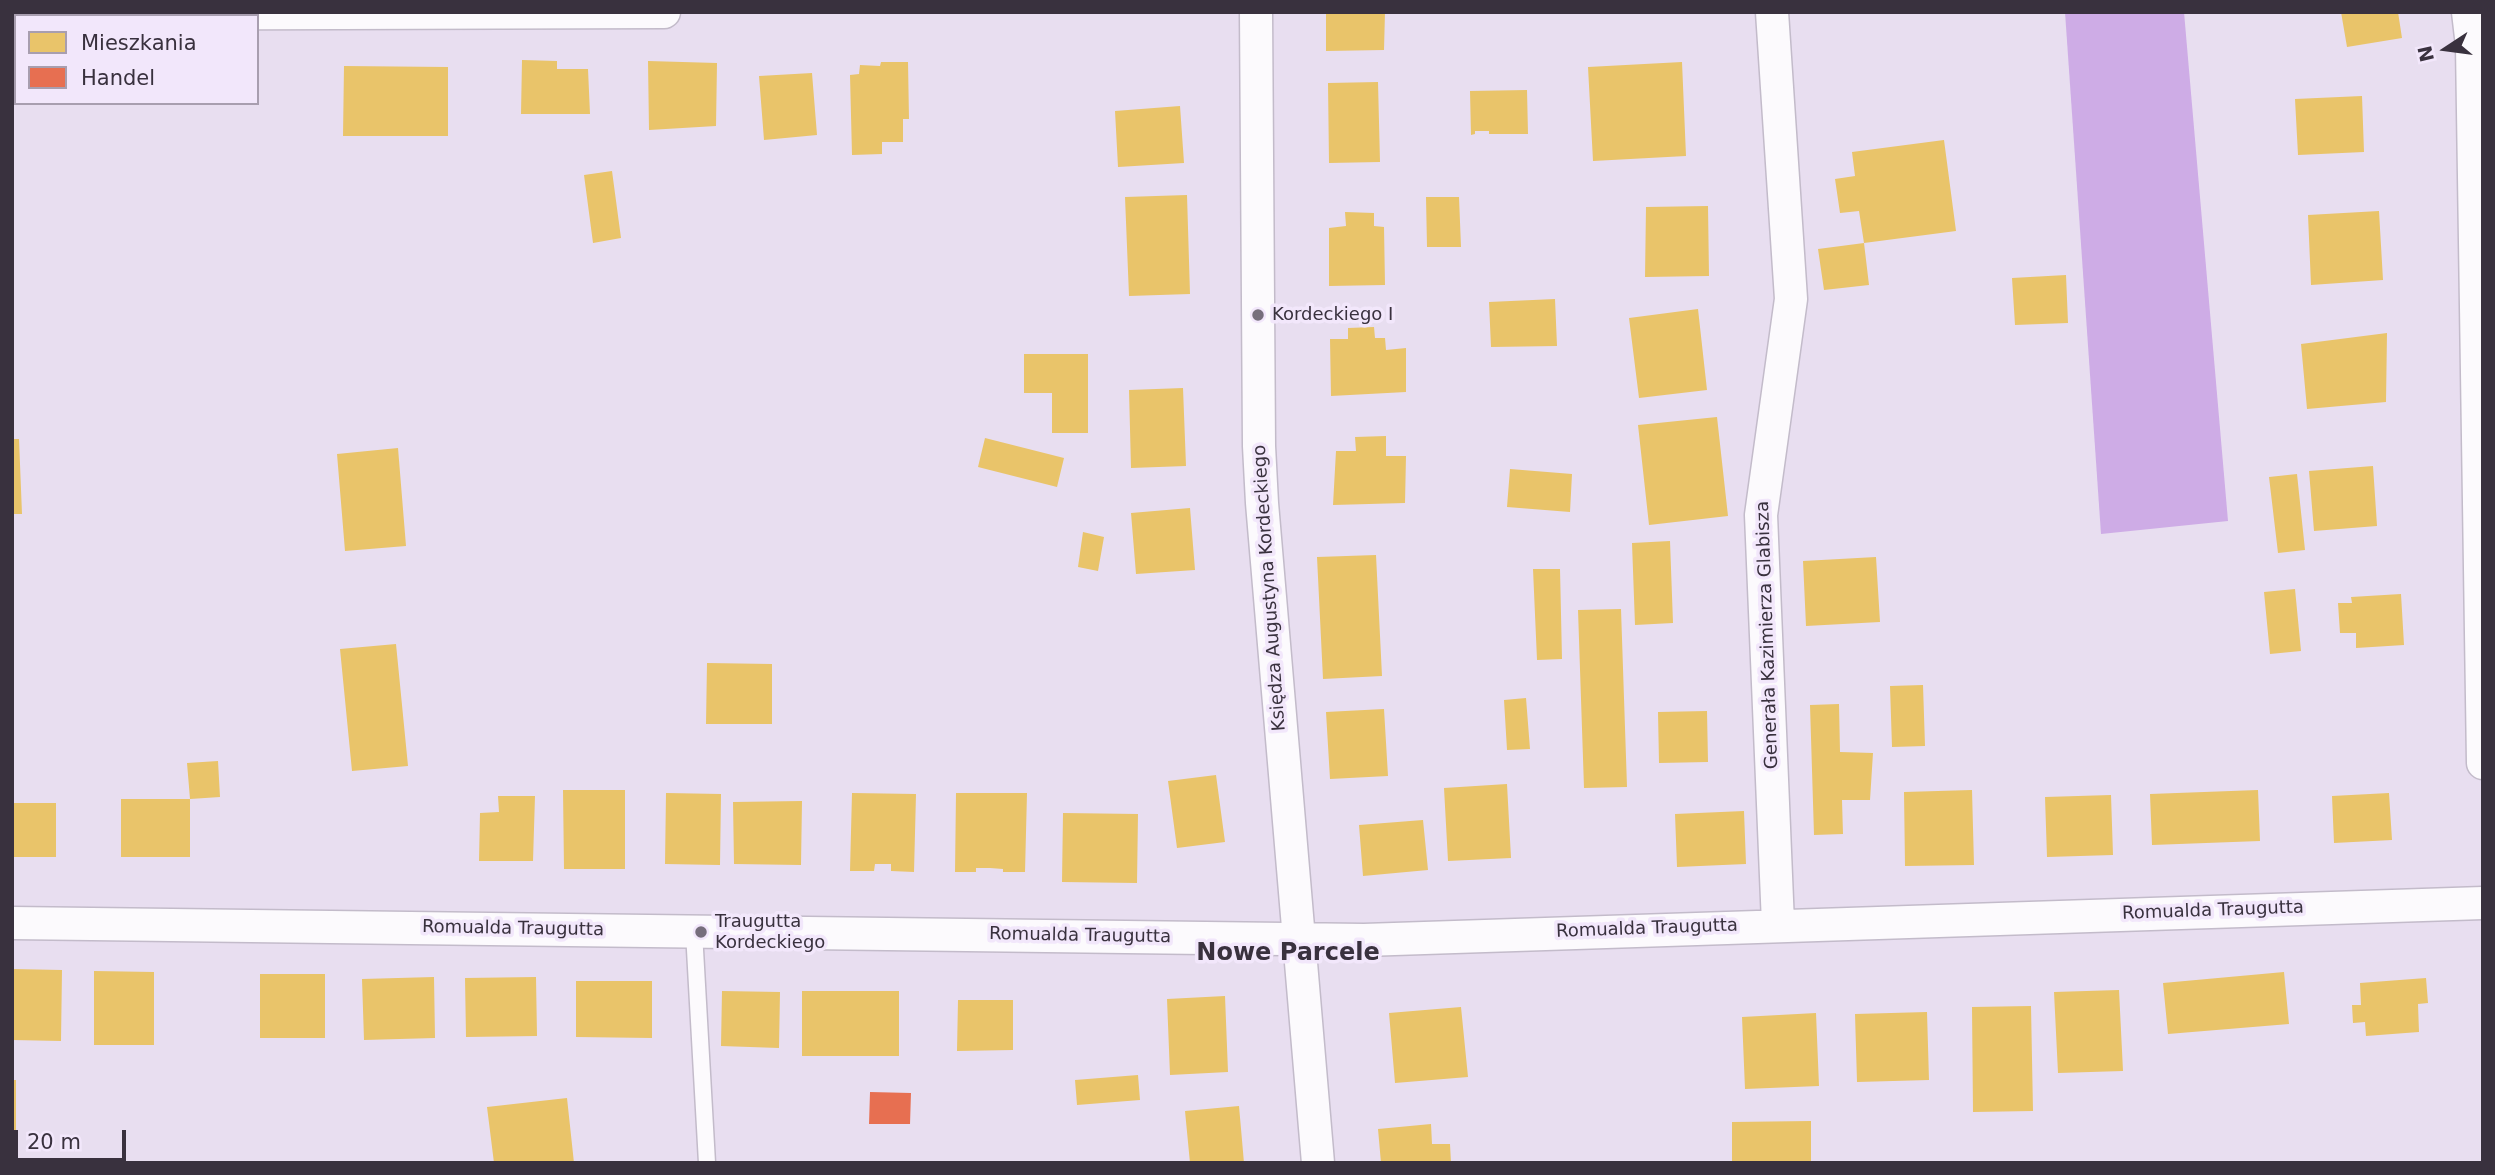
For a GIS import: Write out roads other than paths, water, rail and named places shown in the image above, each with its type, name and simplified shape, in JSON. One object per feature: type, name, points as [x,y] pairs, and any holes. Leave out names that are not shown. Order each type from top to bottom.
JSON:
[{"type":"street","points":[[12,14],[664,12]]},
{"type":"street","name":"Księdza Augustyna Kordeckiego","points":[[1256,12],[1259,446],[1318,1163]]},
{"type":"street","name":"Generała Kazimierza Glabisza","points":[[1772,12],[1791,299],[1761,515],[1778,924]]},
{"type":"street","points":[[2468,12],[2472,60],[2483,763]]},
{"type":"street","name":"Romualda Traugutta","points":[[12,923],[1299,940],[2483,903]]},
{"type":"lane","points":[[694,932],[708,1163]]},
{"type":"place","name":"Kordeckiego I","points":[[1258,315]]},
{"type":"place","name":"Traugutta Kordeckiego","points":[[701,932]]},
{"type":"district","name":"Nowe Parcele","points":[[1288,954]]}]
